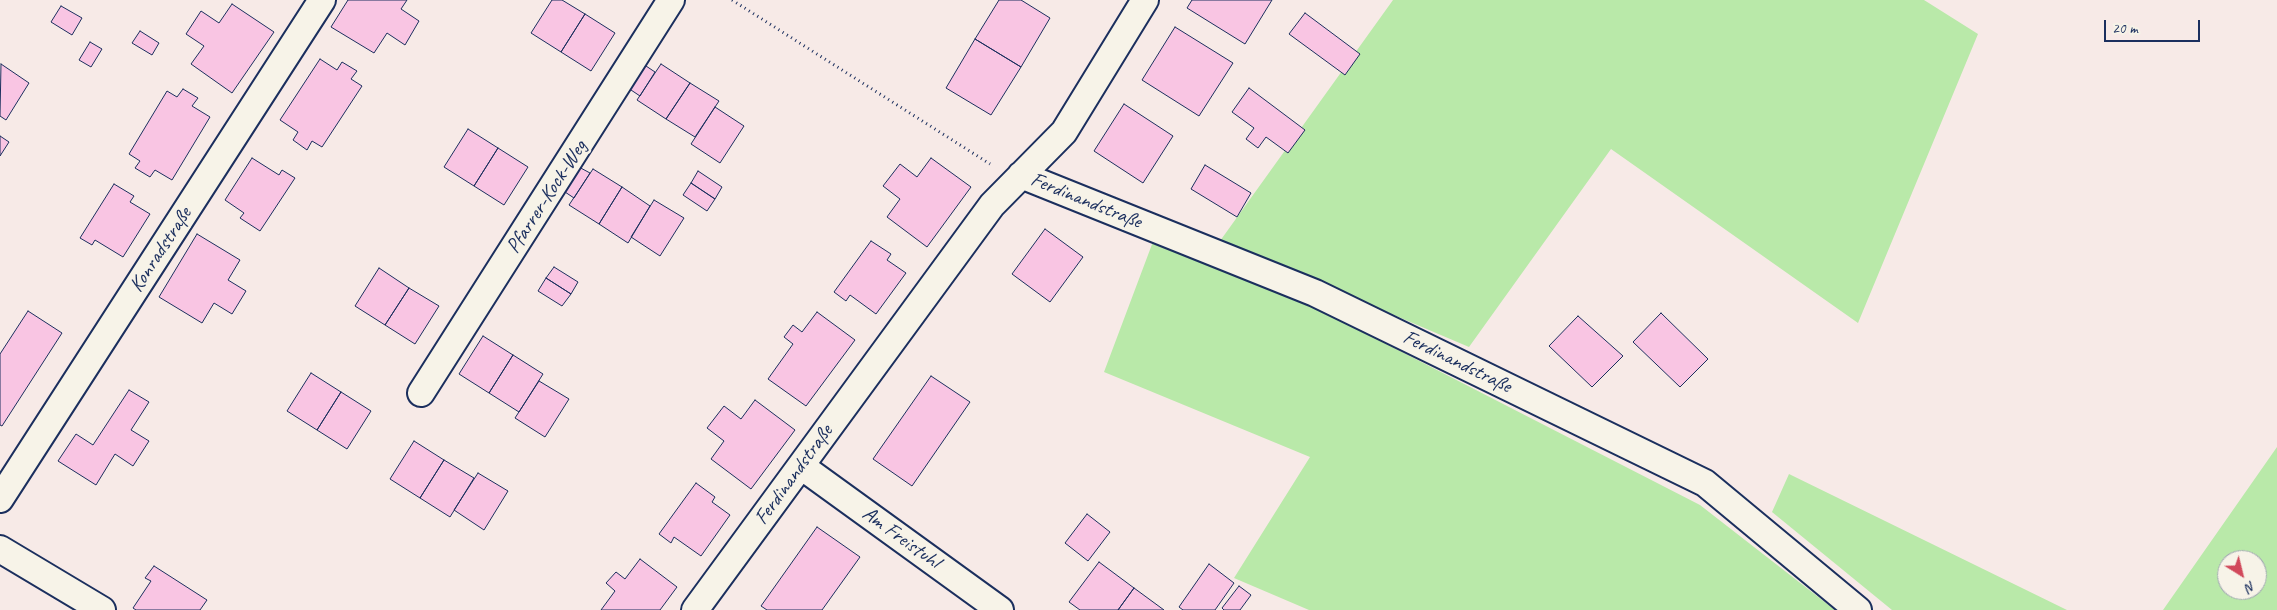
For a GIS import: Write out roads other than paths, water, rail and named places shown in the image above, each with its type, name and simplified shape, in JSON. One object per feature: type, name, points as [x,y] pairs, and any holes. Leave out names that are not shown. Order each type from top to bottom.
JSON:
[{"type":"street","name":"Konradstraße","points":[[0,499],[322,0]]},
{"type":"street","name":"Pfarrer-Kock-Weg","points":[[421,393],[671,0]]},
{"type":"street","name":"Ferdinandstraße","points":[[695,610],[992,205],[1064,132],[1145,0]]},
{"type":"street","name":"Ferdinandstraße","points":[[1021,175],[1315,293],[1705,483],[1858,610]]},
{"type":"street","name":"Am Freistuhl","points":[[801,466],[1000,610]]},
{"type":"street","points":[[0,549],[102,610]]}]
